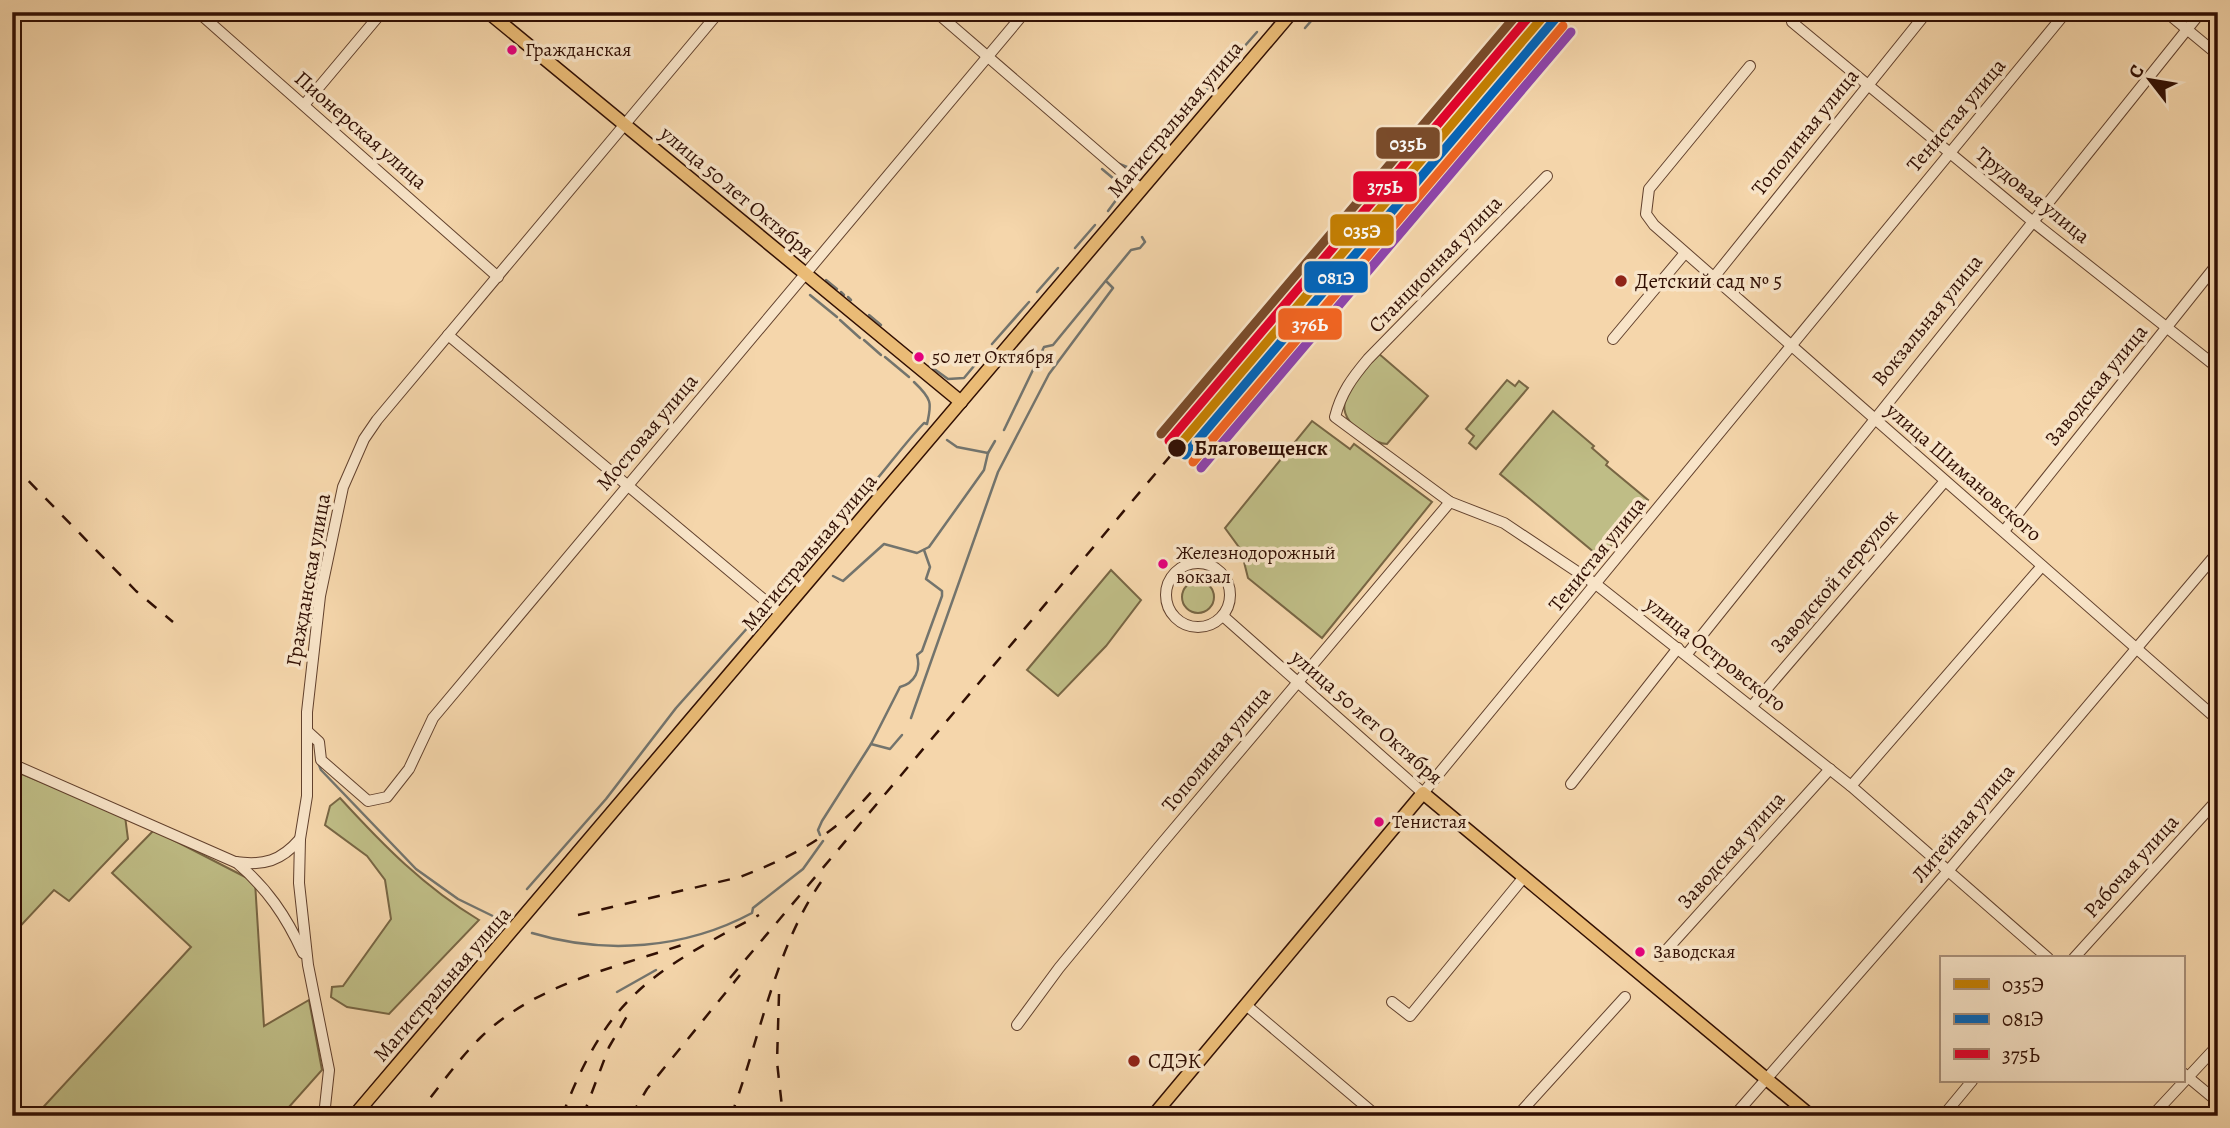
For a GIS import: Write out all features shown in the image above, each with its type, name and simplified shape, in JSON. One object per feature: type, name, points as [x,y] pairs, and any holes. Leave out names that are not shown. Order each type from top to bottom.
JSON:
[{"type":"main road","name":"улица 50 лет Октября","points":[[488,12],[961,402]]},
{"type":"main road","name":"Магистральная улица","points":[[354,1116],[1292,12]]},
{"type":"main road","name":"улица 50 лет Октября","points":[[1423,793],[1811,1116]]},
{"type":"main road","name":"Тенистая улица","points":[[1153,1116],[1423,793]]},
{"type":"street","name":"Пионерская улица","points":[[198,12],[498,277]]},
{"type":"street","points":[[304,105],[382,12]]},
{"type":"street","name":"Гражданская улица","points":[[324,1116],[329,1070],[308,965],[299,883],[300,839],[307,796],[307,731],[320,596],[343,487],[351,464],[377,420],[719,12]]},
{"type":"street","points":[[936,12],[1141,189]]},
{"type":"street","name":"Мостовая улица","points":[[307,731],[319,742],[321,760],[368,801],[387,797],[409,769],[433,718],[1025,12]]},
{"type":"street","name":"Трудовая улица","points":[[1800,12],[1792,22],[2032,221],[2218,368]]},
{"type":"street","name":"Тополиная улица","points":[[1714,277],[1927,12]]},
{"type":"street","name":"Тенистая улица","points":[[1423,793],[1597,585],[2066,12]]},
{"type":"street","points":[[2166,12],[2218,55]]},
{"type":"street","name":"Вокзальная улица","points":[[1571,784],[1873,418],[2201,12]]},
{"type":"street","name":"улица Шимановского","points":[[1750,66],[1649,189],[1646,214],[1654,225],[1685,253],[2218,720]]},
{"type":"street","name":"Станционная улица","points":[[1335,417],[1339,398],[1368,359],[1547,176]]},
{"type":"street","points":[[1613,338],[1685,253]]},
{"type":"street","name":"Заводская улица","points":[[2004,531],[2218,262]]},
{"type":"street","points":[[448,335],[781,614]]},
{"type":"street","name":"улица Островского","points":[[1335,417],[1450,502],[1504,523],[1597,585],[1851,786],[2046,956]]},
{"type":"street","name":"Заводской переулок","points":[[1752,706],[1945,481]]},
{"type":"street","name":"Тополиная улица","points":[[1017,1025],[1067,958],[1450,502]]},
{"type":"street","name":"Литейная улица","points":[[1734,1116],[1948,871],[2218,552]]},
{"type":"street","points":[[1195,562],[1208,564],[1219,570],[1227,580],[1230,592],[1229,604],[1223,616],[1213,624],[1200,627],[1188,626],[1177,620],[1169,610],[1165,597],[1173,574],[1195,562]]},
{"type":"street","points":[[1851,786],[2042,566]]},
{"type":"street","name":"улица 50 лет Октября","points":[[1223,616],[1423,793]]},
{"type":"street","points":[[12,764],[235,862],[257,880],[275,901],[308,965]]},
{"type":"street","name":"Заводская улица","points":[[1661,956],[1830,769]]},
{"type":"street","name":"Рабочая улица","points":[[2076,956],[2218,799]]},
{"type":"street","points":[[235,862],[268,863],[279,859],[300,839]]},
{"type":"street","points":[[1392,1002],[1410,1016],[1524,877]]},
{"type":"street","points":[[1517,1116],[1625,998]]},
{"type":"street","points":[[1246,1005],[1377,1116]]},
{"type":"street","points":[[2218,1045],[2185,1075],[2218,1102]]},
{"type":"street","points":[[1943,1116],[1971,1082]]},
{"type":"street","points":[[2152,1116],[2179,1082]]},
{"type":"shaded area","points":[[1378,353],[1428,396],[1387,444],[1378,442],[1351,423],[1345,413],[1344,403],[1354,383]]},
{"type":"shaded area","points":[[1507,380],[1515,386],[1519,381],[1528,388],[1476,449],[1469,443],[1474,436],[1466,429]]},
{"type":"shaded area","points":[[1553,411],[1594,446],[1592,448],[1608,462],[1606,465],[1648,500],[1601,558],[1500,474]]},
{"type":"shaded area","points":[[1312,421],[1350,449],[1354,444],[1432,502],[1322,638],[1248,578],[1241,550],[1225,528]]},
{"type":"shaded area","points":[[1111,570],[1141,600],[1106,646],[1058,696],[1027,670]]},
{"type":"shaded area","points":[[1198,581],[1209,586],[1214,597],[1209,608],[1198,613],[1187,608],[1182,597],[1187,586]]},
{"type":"shaded area","points":[[12,770],[125,816],[128,839],[69,901],[54,890],[12,935]]},
{"type":"shaded area","points":[[340,798],[405,864],[440,894],[479,920],[389,1014],[347,1007],[331,997],[332,987],[343,986],[391,919],[385,880],[367,856],[325,825],[330,806]]},
{"type":"shaded area","points":[[154,830],[255,882],[264,1026],[309,1000],[322,1070],[281,1116],[35,1116],[191,947],[112,873]]},
{"type":"waterway","points":[[1305,28],[1319,12]]},
{"type":"waterway","points":[[1194,104],[1257,32]]},
{"type":"waterway","points":[[1178,122],[1188,111]]},
{"type":"waterway","points":[[1161,142],[1172,130]]},
{"type":"waterway","points":[[1117,163],[1132,169],[1155,150]]},
{"type":"waterway","points":[[1102,169],[1120,184],[1122,192],[1108,211]]},
{"type":"waterway","points":[[1075,248],[1095,225]]},
{"type":"waterway","points":[[1004,430],[1044,347],[1053,345],[1131,250],[1140,248],[1145,242],[1142,237]]},
{"type":"waterway","points":[[1037,292],[1058,268]]},
{"type":"waterway","points":[[826,280],[837,289]]},
{"type":"waterway","points":[[911,718],[998,472],[1049,374],[1113,288],[1107,282]]},
{"type":"waterway","points":[[841,292],[844,295]]},
{"type":"waterway","points":[[810,295],[837,317]]},
{"type":"waterway","points":[[848,297],[851,300]]},
{"type":"waterway","points":[[992,344],[1029,302]]},
{"type":"waterway","points":[[869,315],[881,325]]},
{"type":"waterway","points":[[840,320],[860,338]]},
{"type":"waterway","points":[[864,340],[881,355]]},
{"type":"waterway","points":[[930,366],[948,379],[964,378],[984,354]]},
{"type":"waterway","points":[[885,357],[909,377]]},
{"type":"waterway","points":[[840,515],[872,485],[924,423],[927,424],[929,402],[914,382]]},
{"type":"waterway","points":[[947,440],[957,447],[988,453],[995,441]]},
{"type":"waterway","points":[[833,576],[843,581],[884,544],[917,553],[929,547],[984,470],[988,453]]},
{"type":"waterway","points":[[820,835],[818,830],[822,821],[871,744],[900,687],[910,682],[917,671],[917,655],[922,651],[942,596],[942,591],[926,579],[930,567],[924,550]]},
{"type":"waterway","points":[[786,590],[814,553]]},
{"type":"waterway","points":[[527,889],[606,799],[676,708],[750,625],[757,611]]},
{"type":"waterway","points":[[871,744],[890,749],[902,735]]},
{"type":"waterway","points":[[317,760],[321,770],[416,869],[458,899],[505,922]]},
{"type":"waterway","points":[[532,933],[560,940],[616,946],[644,945],[700,934],[752,913],[753,908],[803,869],[823,841]]},
{"type":"waterway","points":[[617,992],[656,970]]},
{"type":"railway","points":[[730,978],[1177,448]]},
{"type":"railway","points":[[12,464],[136,591],[173,622]]},
{"type":"railway","points":[[578,915],[740,877],[781,860],[832,829],[878,784]]},
{"type":"railway","points":[[731,1116],[780,964],[805,907],[821,882]]},
{"type":"railway","points":[[562,1116],[579,1075],[597,1042],[637,992],[689,954],[759,915]]},
{"type":"railway","points":[[416,1116],[480,1038],[525,1004],[575,980],[682,945]]},
{"type":"railway","points":[[631,1116],[647,1089],[740,975]]},
{"type":"railway","points":[[779,994],[777,1062],[783,1116]]},
{"type":"railway","points":[[583,1116],[609,1047],[630,1011]]},
{"type":"transit line","name":"035Ь","points":[[1161,434],[1519,12]]},
{"type":"transit line","name":"375Ь","points":[[1169,441],[1533,12]]},
{"type":"transit line","name":"035Э","points":[[1177,448],[1547,12]]},
{"type":"transit line","name":"081Э","points":[[1185,455],[1555,19]]},
{"type":"transit line","name":"376Ь","points":[[1193,462],[1563,26]]},
{"type":"transit line","points":[[1201,468],[1571,32]]},
{"type":"place","name":"Гражданская","points":[[512,50]]},
{"type":"place","name":"Детский сад № 5","points":[[1621,281]]},
{"type":"place","name":"50 лет Октября","points":[[919,357]]},
{"type":"place","name":"Благовещенск","points":[[1177,448]]},
{"type":"place","name":"Железнодорожный вокзал","points":[[1163,564]]},
{"type":"place","name":"Тенистая","points":[[1379,822]]},
{"type":"place","name":"Заводская","points":[[1640,952]]},
{"type":"place","name":"СДЭК","points":[[1134,1061]]}]
